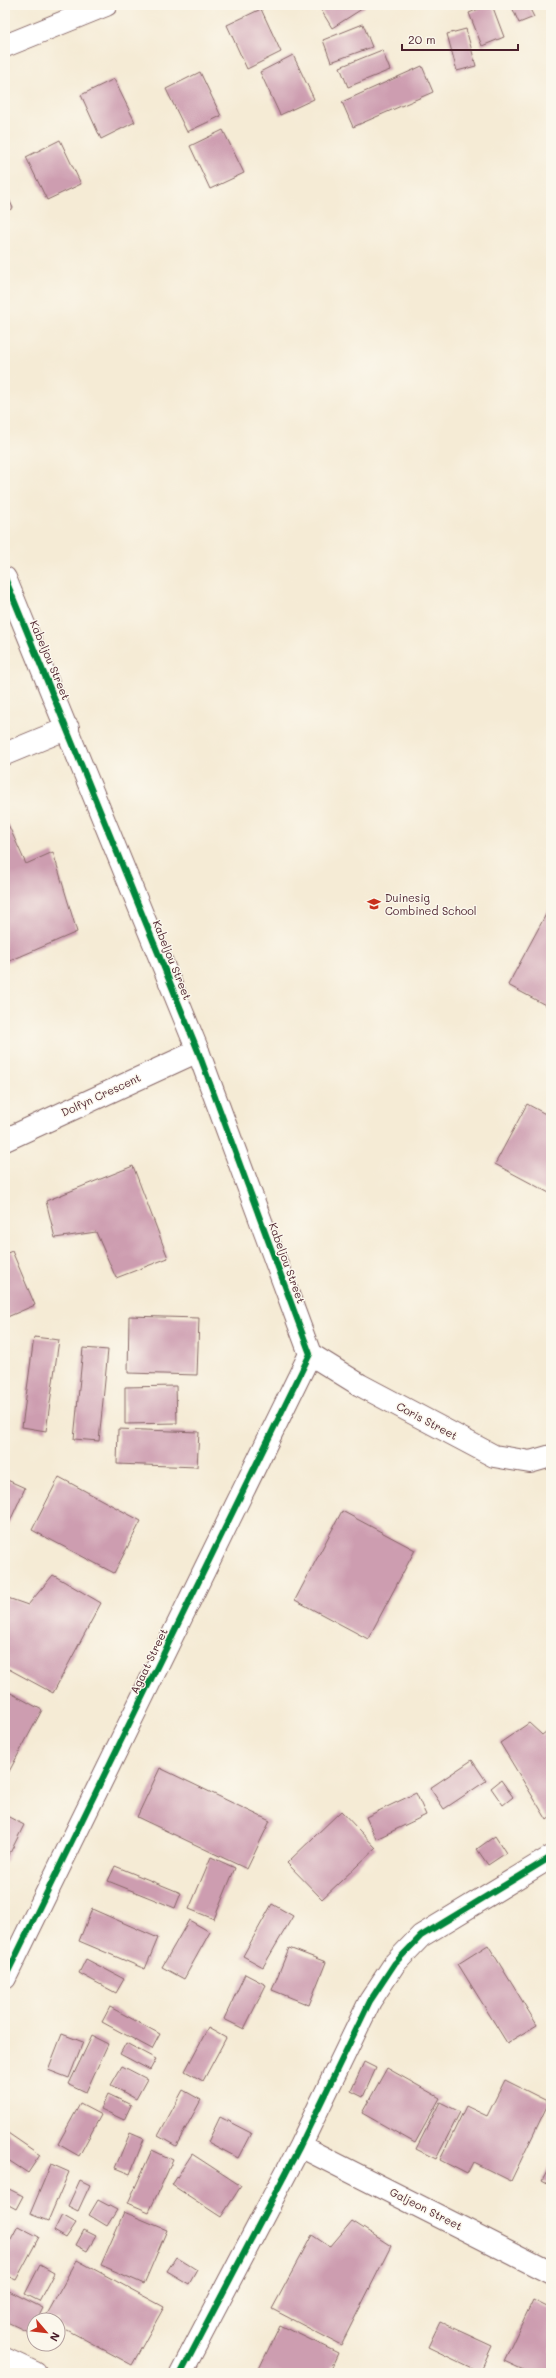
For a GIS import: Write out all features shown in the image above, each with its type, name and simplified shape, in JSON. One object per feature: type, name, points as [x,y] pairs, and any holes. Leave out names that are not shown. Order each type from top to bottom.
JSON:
[{"type":"street","points":[[5,46],[106,5]]},
{"type":"street","name":"Kabeljou Street","points":[[5,578],[68,728],[198,1051],[310,1354]]},
{"type":"street","points":[[5,754],[68,728]]},
{"type":"street","name":"Dolfyn Crescent","points":[[5,1140],[198,1051]]},
{"type":"street","name":"Coris Street","points":[[310,1354],[360,1385],[494,1456],[530,1462],[551,1456]]},
{"type":"street","name":"Agaat Street","points":[[5,1978],[310,1354]]},
{"type":"street","points":[[181,2373],[300,2146],[370,2001],[395,1963],[421,1936],[551,1857]]},
{"type":"street","name":"Galjeon Street","points":[[300,2146],[551,2272]]},
{"type":"street","points":[[5,2359],[35,2373]]},
{"type":"building","points":[[318,5],[363,5],[365,7],[332,28]]},
{"type":"building","points":[[488,5],[492,5],[504,37],[482,46],[469,13]]},
{"type":"building","points":[[511,5],[528,5],[534,17],[519,23]]},
{"type":"building","points":[[261,9],[281,52],[247,69],[227,25]]},
{"type":"building","points":[[363,24],[372,47],[331,62],[323,40]]},
{"type":"building","points":[[466,29],[476,66],[457,71],[447,34]]},
{"type":"building","points":[[382,50],[390,70],[348,87],[340,67]]},
{"type":"building","points":[[293,55],[314,99],[280,115],[260,72]]},
{"type":"building","points":[[422,66],[433,92],[353,127],[342,102]]},
{"type":"building","points":[[200,72],[221,116],[187,132],[166,89]]},
{"type":"building","points":[[114,79],[135,122],[101,139],[81,95]]},
{"type":"building","points":[[223,130],[244,173],[210,189],[190,146]]},
{"type":"building","points":[[60,140],[81,184],[47,200],[26,157]]},
{"type":"building","points":[[5,191],[13,208],[5,212]]},
{"type":"building","points":[[7,822],[26,864],[53,852],[77,932],[5,963],[5,823]]},
{"type":"building","points":[[551,905],[551,1008],[508,985]]},
{"type":"building","points":[[527,1104],[551,1117],[551,1194],[495,1164]]},
{"type":"building","points":[[133,1166],[168,1258],[116,1278],[96,1232],[55,1238],[46,1201]]},
{"type":"building","points":[[12,1251],[35,1305],[5,1318],[5,1254]]},
{"type":"building","points":[[129,1316],[199,1318],[197,1375],[128,1373]]},
{"type":"building","points":[[34,1337],[59,1340],[46,1431],[22,1427]]},
{"type":"building","points":[[83,1348],[108,1350],[99,1441],[74,1439]]},
{"type":"building","points":[[176,1386],[177,1423],[125,1424],[125,1387]]},
{"type":"building","points":[[118,1429],[199,1432],[197,1467],[117,1464]]},
{"type":"building","points":[[59,1477],[141,1521],[114,1573],[32,1530]]},
{"type":"building","points":[[5,1479],[25,1488],[6,1530],[5,1529]]},
{"type":"building","points":[[342,1511],[415,1550],[368,1639],[295,1600]]},
{"type":"building","points":[[53,1575],[101,1603],[53,1693],[5,1667],[5,1597],[28,1605]]},
{"type":"building","points":[[5,1690],[42,1710],[5,1779]]},
{"type":"building","points":[[529,1723],[542,1735],[551,1728],[551,1817],[547,1820],[500,1743]]},
{"type":"building","points":[[472,1760],[486,1781],[444,1809],[430,1788]]},
{"type":"building","points":[[160,1768],[270,1821],[247,1869],[137,1817]]},
{"type":"building","points":[[501,1780],[513,1797],[503,1805],[491,1788]]},
{"type":"building","points":[[416,1793],[426,1815],[376,1839],[366,1817]]},
{"type":"building","points":[[341,1811],[376,1848],[322,1899],[287,1863]]},
{"type":"building","points":[[5,1815],[24,1825],[5,1863]]},
{"type":"building","points":[[495,1836],[506,1853],[488,1865],[477,1849]]},
{"type":"building","points":[[211,1857],[235,1868],[214,1919],[189,1909]]},
{"type":"building","points":[[115,1866],[181,1893],[175,1908],[108,1881]]},
{"type":"building","points":[[272,1904],[293,1916],[263,1967],[243,1956]]},
{"type":"building","points":[[92,1909],[158,1938],[145,1969],[79,1941]]},
{"type":"building","points":[[189,1920],[210,1932],[184,1979],[162,1967]]},
{"type":"building","points":[[488,1945],[537,2025],[507,2043],[458,1964]]},
{"type":"building","points":[[289,1948],[326,1962],[309,2005],[272,1990]]},
{"type":"building","points":[[86,1959],[124,1979],[116,1993],[79,1973]]},
{"type":"building","points":[[245,1974],[266,1985],[244,2029],[224,2019]]},
{"type":"building","points":[[110,2007],[160,2034],[152,2049],[102,2022]]},
{"type":"building","points":[[208,2028],[226,2038],[203,2081],[185,2071]]},
{"type":"building","points":[[62,2034],[83,2042],[69,2078],[48,2070]]},
{"type":"building","points":[[92,2036],[108,2044],[86,2092],[69,2084]]},
{"type":"building","points":[[126,2043],[156,2059],[150,2070],[120,2054]]},
{"type":"building","points":[[364,2062],[376,2068],[363,2097],[351,2091]]},
{"type":"building","points":[[122,2066],[147,2079],[136,2099],[111,2085]]},
{"type":"building","points":[[387,2068],[440,2098],[415,2143],[362,2113]]},
{"type":"building","points":[[505,2080],[549,2102],[511,2181],[473,2162],[467,2174],[440,2160],[466,2106],[487,2116]]},
{"type":"building","points":[[183,2090],[201,2100],[176,2146],[158,2136]]},
{"type":"building","points":[[108,2094],[131,2105],[124,2120],[101,2109]]},
{"type":"building","points":[[440,2102],[460,2112],[436,2159],[416,2149]]},
{"type":"building","points":[[80,2104],[101,2115],[79,2156],[58,2144]]},
{"type":"building","points":[[220,2117],[251,2133],[238,2158],[208,2142]]},
{"type":"building","points":[[5,2131],[40,2155],[28,2173],[5,2158]]},
{"type":"building","points":[[130,2133],[144,2139],[130,2174],[115,2168]]},
{"type":"building","points":[[152,2150],[173,2160],[149,2212],[128,2203]]},
{"type":"building","points":[[192,2154],[241,2186],[221,2217],[172,2185]]},
{"type":"building","points":[[51,2164],[69,2172],[48,2221],[30,2214]]},
{"type":"building","points":[[551,2164],[551,2186],[542,2181]]},
{"type":"building","points":[[80,2180],[90,2185],[78,2211],[68,2206]]},
{"type":"building","points":[[5,2187],[23,2196],[16,2209],[5,2203]]},
{"type":"building","points":[[98,2200],[117,2210],[107,2226],[89,2215]]},
{"type":"building","points":[[124,2212],[167,2230],[144,2284],[101,2265]]},
{"type":"building","points":[[62,2215],[76,2223],[66,2238],[54,2231]]},
{"type":"building","points":[[352,2221],[391,2246],[341,2345],[272,2309],[312,2235],[330,2247]]},
{"type":"building","points":[[18,2226],[39,2237],[16,2280],[5,2275],[5,2250]]},
{"type":"building","points":[[84,2230],[96,2236],[87,2251],[76,2245]]},
{"type":"building","points":[[176,2257],[197,2270],[189,2284],[167,2271]]},
{"type":"building","points":[[77,2260],[164,2307],[132,2365],[66,2329],[66,2312],[48,2312]]},
{"type":"building","points":[[40,2265],[54,2273],[39,2301],[25,2294]]},
{"type":"building","points":[[5,2289],[43,2308],[41,2312],[26,2312],[26,2331],[5,2321]]},
{"type":"building","points":[[533,2300],[551,2309],[551,2373],[530,2373],[504,2361]]},
{"type":"building","points":[[440,2322],[492,2346],[480,2372],[428,2347]]},
{"type":"building","points":[[280,2325],[338,2353],[329,2373],[257,2373]]},
{"type":"cycle path","points":[[5,578],[198,1051],[310,1354],[5,1978]]},
{"type":"cycle path","points":[[181,2373],[300,2146],[370,2001],[395,1963],[421,1936],[551,1857]]},
{"type":"place","name":"Duinesig Combined School","points":[[374,904]]}]
